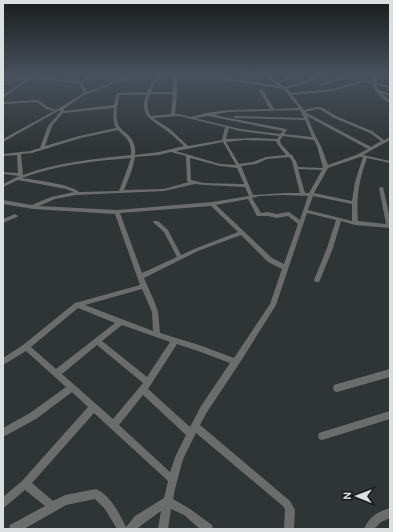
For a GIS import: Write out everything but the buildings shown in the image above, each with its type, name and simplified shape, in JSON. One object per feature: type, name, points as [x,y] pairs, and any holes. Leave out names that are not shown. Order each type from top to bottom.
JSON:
[{"type":"street","points":[[42,148],[50,126],[62,110],[76,100]]},
{"type":"street","points":[[116,100],[115,116],[118,129],[130,138],[133,156],[121,192]]},
{"type":"street","points":[[147,100],[146,108],[149,117],[169,131],[187,147]]},
{"type":"street","points":[[173,114],[174,100]]},
{"type":"street","points":[[267,100],[272,109]]},
{"type":"street","points":[[163,529],[167,501],[179,458],[204,409],[273,305],[306,211],[309,194],[325,168],[319,146],[302,111],[295,100]]},
{"type":"street","points":[[3,103],[38,101],[47,108],[57,111]]},
{"type":"street","points":[[3,140],[57,111],[115,106]]},
{"type":"street","points":[[192,117],[228,111],[272,109],[302,111],[320,108],[334,117],[370,132],[383,141]]},
{"type":"street","points":[[302,111],[370,148]]},
{"type":"street","points":[[149,117],[173,114],[192,117],[227,127],[279,138]]},
{"type":"street","points":[[206,114],[285,130],[279,138],[279,144],[291,156],[309,194]]},
{"type":"street","points":[[227,118],[246,116],[305,119]]},
{"type":"street","points":[[227,127],[224,141],[238,166],[259,215],[268,214],[276,216],[289,214],[301,223]]},
{"type":"street","points":[[3,150],[3,155],[19,153],[118,129]]},
{"type":"street","points":[[3,186],[20,177],[63,165],[171,151],[187,147],[249,138],[315,139]]},
{"type":"street","points":[[296,168],[325,168],[358,156],[390,138]]},
{"type":"street","points":[[171,151],[220,165],[238,166],[250,164],[266,158],[291,156]]},
{"type":"street","points":[[19,153],[20,177]]},
{"type":"street","points":[[188,155],[188,178],[189,181],[193,183]]},
{"type":"street","points":[[358,156],[390,162]]},
{"type":"street","points":[[356,223],[354,203],[355,187],[365,157]]},
{"type":"street","points":[[3,173],[67,188],[74,190],[78,194]]},
{"type":"street","points":[[33,207],[48,199],[78,194],[164,190],[193,183],[247,186]]},
{"type":"street","points":[[306,211],[339,220],[389,226],[381,188]]},
{"type":"street","points":[[3,202],[33,207],[117,212],[212,204],[279,194],[309,194],[354,203]]},
{"type":"street","points":[[212,204],[270,260],[286,268]]},
{"type":"street","points":[[117,212],[140,277],[155,312],[157,336]]},
{"type":"street","points":[[3,221],[15,216]]},
{"type":"street","points":[[317,280],[339,220]]},
{"type":"street","points":[[156,222],[166,231],[180,258]]},
{"type":"street","points":[[140,277],[180,258],[242,233]]},
{"type":"street","points":[[3,362],[26,347],[77,305],[144,286]]},
{"type":"street","points":[[77,305],[120,323],[131,325],[157,336],[236,362]]},
{"type":"street","points":[[56,374],[120,323]]},
{"type":"street","points":[[97,341],[193,430],[287,504],[290,510],[289,529]]},
{"type":"street","points":[[113,425],[145,386],[175,341]]},
{"type":"street","points":[[26,347],[172,479]]},
{"type":"street","points":[[337,388],[390,373]]},
{"type":"street","points":[[3,433],[33,416],[72,388]]},
{"type":"street","points":[[3,502],[25,484],[94,407]]},
{"type":"street","points":[[322,436],[390,414]]},
{"type":"street","points":[[25,484],[53,507]]},
{"type":"street","points":[[14,529],[66,500],[96,494],[105,500],[110,506],[122,529]]},
{"type":"street","points":[[130,529],[139,520],[167,501]]},
{"type":"street","points":[[167,501],[187,512],[208,529]]},
{"type":"street","points":[[369,529],[372,522],[381,515],[390,513]]}]
